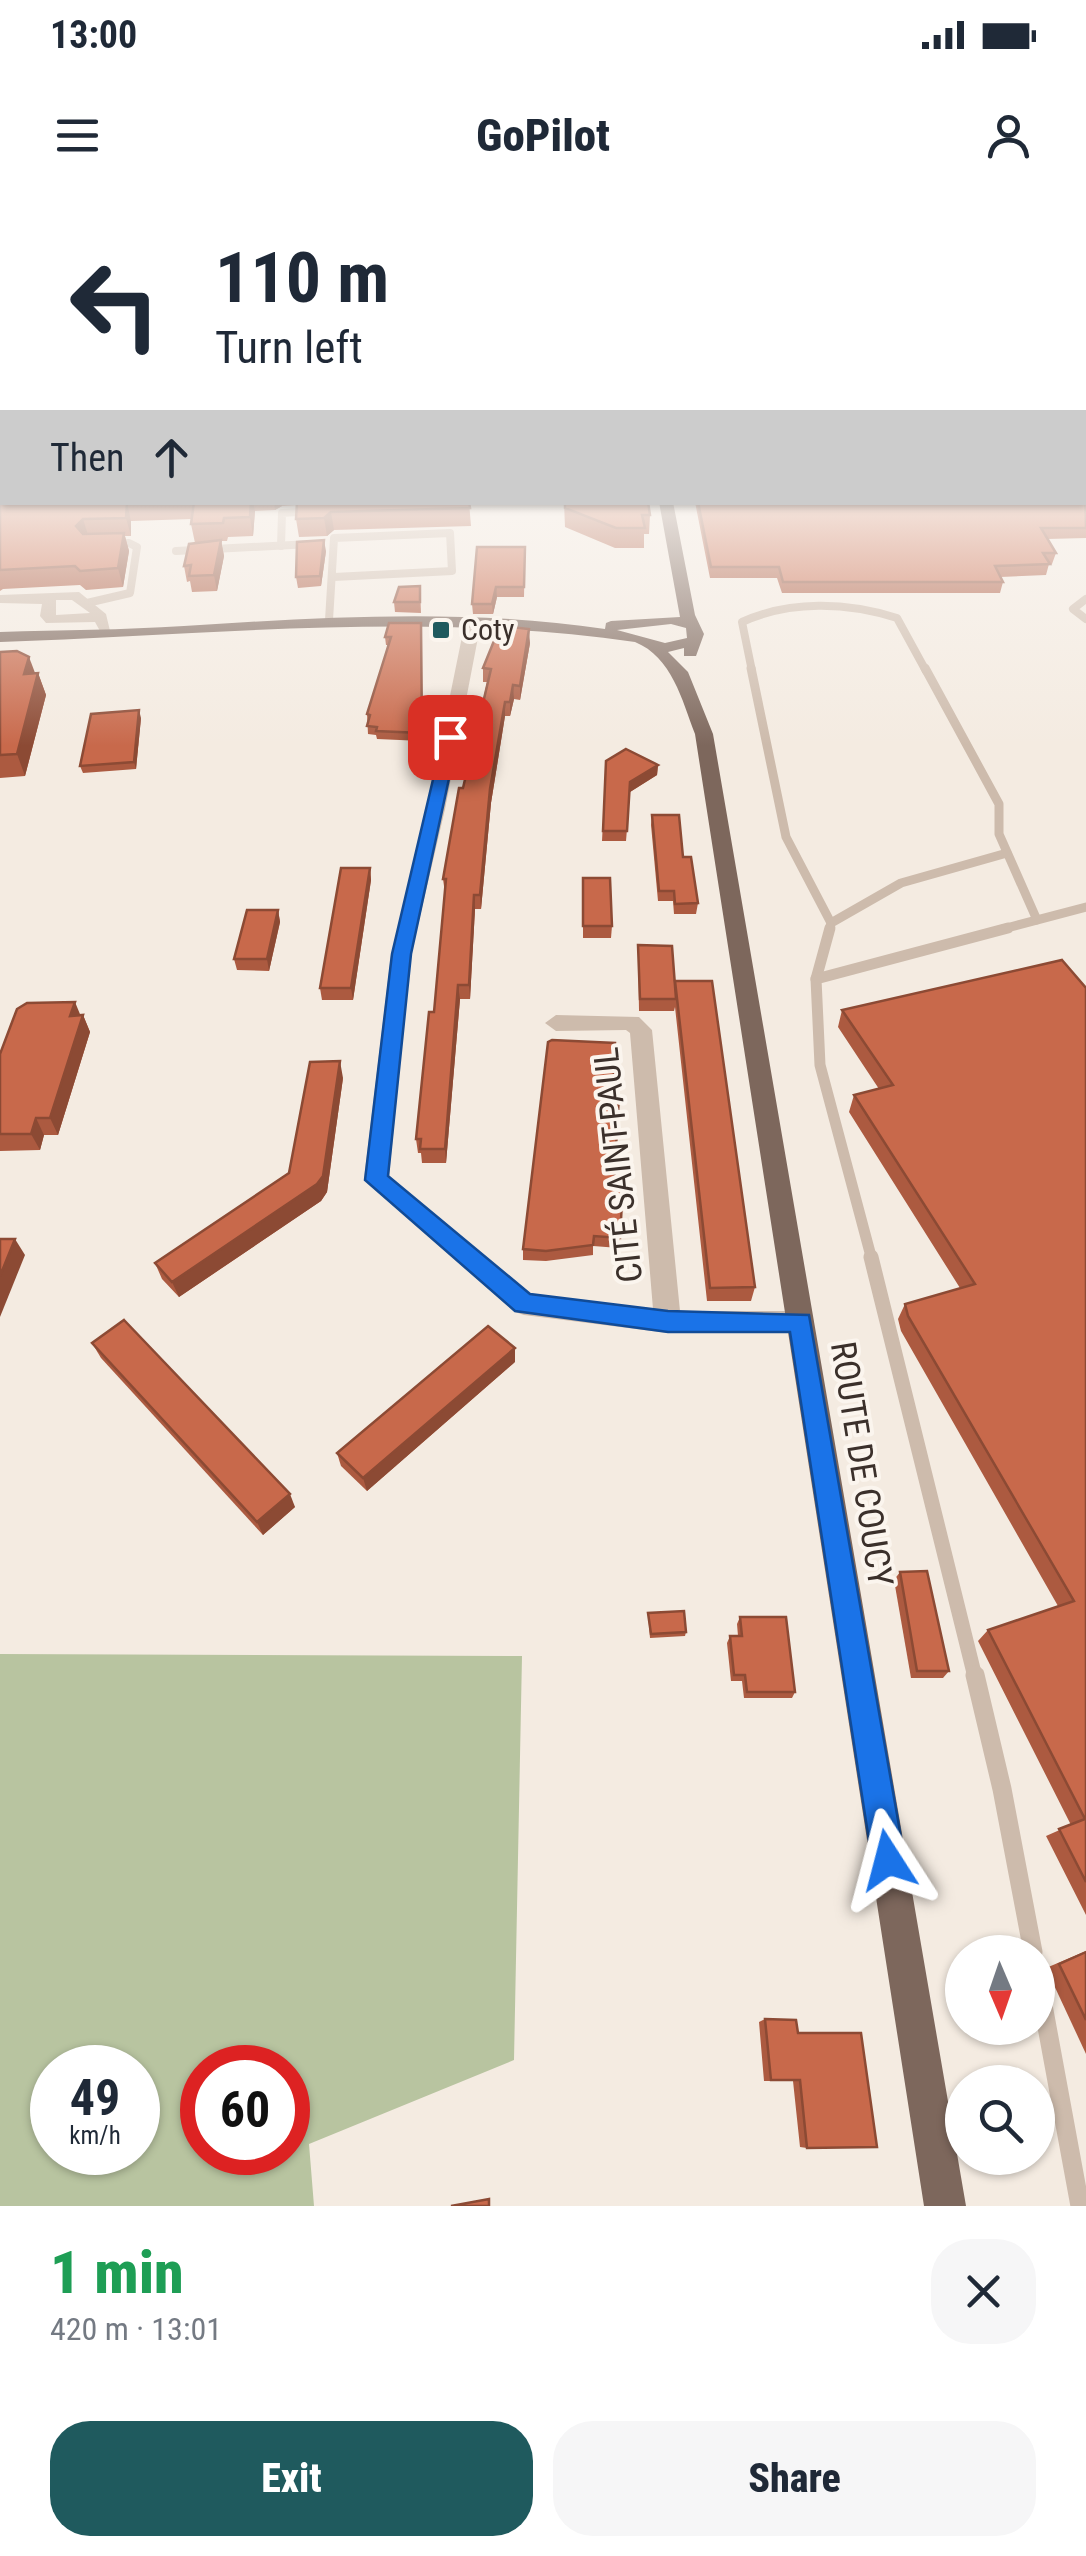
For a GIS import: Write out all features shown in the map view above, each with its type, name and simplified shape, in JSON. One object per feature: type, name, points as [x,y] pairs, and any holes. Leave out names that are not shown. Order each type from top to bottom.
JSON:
[{"type":"main road","name":"ROUTE DE COUCY","points":[[674,559],[684,584],[691,634],[689,654],[706,690],[704,734],[945,2206]]},
{"type":"main road","points":[[643,637],[672,599],[675,564]]},
{"type":"main road","points":[[0,638],[329,620],[556,626],[643,637],[674,648],[691,634],[675,619],[656,619]]},
{"type":"main road","points":[[83,632],[103,623],[290,622]]},
{"type":"main road","name":"ROUTE DE COUCY","points":[[643,637],[680,672],[704,734]]},
{"type":"street","points":[[0,600],[74,595],[88,602],[103,623]]},
{"type":"street","points":[[31,598],[48,600],[51,620],[103,623]]},
{"type":"street","points":[[473,622],[436,809],[401,954],[376,1180],[524,1304],[668,1322],[800,1322]]},
{"type":"street","name":"CITÉ SAINT-PAUL","points":[[556,1022],[632,1022],[641,1030],[668,1322]]},
{"type":"lane","points":[[88,602],[130,593],[135,559]]},
{"type":"lane","points":[[329,620],[334,559]]},
{"type":"lane","points":[[334,577],[452,571],[451,559]]},
{"type":"lane","points":[[1086,599],[1073,609],[1086,620]]},
{"type":"lane","points":[[1030,1935],[1002,1789],[907,1396],[820,1066],[816,980],[831,923],[786,837],[742,622],[760,611],[813,606],[880,611],[898,618],[999,804],[998,834],[1037,920]]},
{"type":"lane","points":[[831,923],[901,883],[1007,853]]},
{"type":"lane","points":[[816,980],[1086,907]]},
{"type":"lane","points":[[1050,2045],[1080,2206]]},
{"type":"green space","points":[[0,1654],[522,1656],[514,2060],[310,2144],[310,2045],[180,2045],[180,2175],[310,2175],[310,2156],[314,2206],[0,2206]]},
{"type":"building","points":[[0,559],[120,559],[118,568],[0,570]]},
{"type":"building","points":[[186,559],[217,559],[214,575],[189,576],[191,565],[184,566]]},
{"type":"building","points":[[297,559],[322,559],[320,576],[296,577]]},
{"type":"building","points":[[476,559],[525,559],[524,587],[496,587],[492,604],[472,604]]},
{"type":"building","points":[[709,559],[1047,559],[1050,564],[995,566],[1003,582],[783,582],[779,567],[711,567]]},
{"type":"building","points":[[420,586],[420,602],[394,602],[399,587]]},
{"type":"building","points":[[389,623],[421,623],[422,733],[376,731],[377,727],[367,726],[367,714],[391,637],[385,637]]},
{"type":"building","points":[[500,626],[529,629],[520,686],[513,685],[510,702],[505,702],[490,789],[480,895],[474,895],[469,985],[458,985],[445,1149],[420,1149],[421,1139],[416,1139],[429,1012],[434,1012],[443,879],[459,788],[463,788],[491,669],[483,668]]},
{"type":"building","points":[[17,651],[29,657],[24,674],[38,673],[17,754],[0,755],[0,652]]},
{"type":"building","points":[[139,710],[134,762],[80,766],[91,714]]},
{"type":"building","points":[[626,749],[658,765],[630,782],[627,831],[603,831],[606,761]]},
{"type":"building","points":[[652,815],[679,815],[683,857],[691,857],[698,903],[675,904],[674,891],[659,891]]},
{"type":"building","points":[[341,868],[370,868],[351,988],[320,988]]},
{"type":"building","points":[[583,878],[610,878],[612,926],[583,926]]},
{"type":"building","points":[[247,910],[278,910],[267,959],[234,959]]},
{"type":"building","points":[[638,945],[672,946],[676,999],[640,999]]},
{"type":"building","points":[[1062,960],[1086,988],[1086,1882],[1059,1829],[1085,1819],[988,1630],[1074,1601],[908,1316],[905,1304],[975,1284],[854,1095],[893,1085],[842,1010]]},
{"type":"building","points":[[675,981],[712,981],[755,1287],[710,1288]]},
{"type":"building","points":[[75,1002],[70,1016],[83,1015],[50,1118],[36,1118],[31,1134],[0,1134],[0,1054],[17,1009],[27,1003]]},
{"type":"building","points":[[548,1042],[615,1043],[613,1094],[619,1095],[614,1182],[623,1183],[620,1238],[594,1236],[593,1245],[546,1251],[523,1249]]},
{"type":"building","points":[[340,1061],[323,1176],[317,1184],[172,1282],[155,1263],[289,1173],[310,1062]]},
{"type":"building","points":[[0,1239],[15,1239],[0,1276]]},
{"type":"building","points":[[124,1320],[290,1494],[257,1522],[92,1343]]},
{"type":"building","points":[[488,1326],[515,1348],[363,1478],[337,1453]]},
{"type":"building","points":[[927,1571],[949,1671],[917,1671],[900,1572]]},
{"type":"building","points":[[684,1611],[686,1632],[651,1634],[648,1613]]},
{"type":"building","points":[[740,1617],[786,1617],[795,1692],[747,1692],[745,1675],[734,1675],[730,1636],[742,1636]]},
{"type":"building","points":[[1086,1952],[1086,2020],[1059,1964]]},
{"type":"building","points":[[765,2019],[796,2020],[798,2033],[861,2033],[877,2147],[807,2148],[800,2080],[771,2080]]},
{"type":"building","points":[[489,2199],[489,2206],[451,2206]]},
{"type":"place","name":"Coty","points":[[441,630]]},
{"type":"route","points":[[450,737],[401,954],[376,1180],[524,1304],[668,1322],[800,1322],[888,1860]]}]
